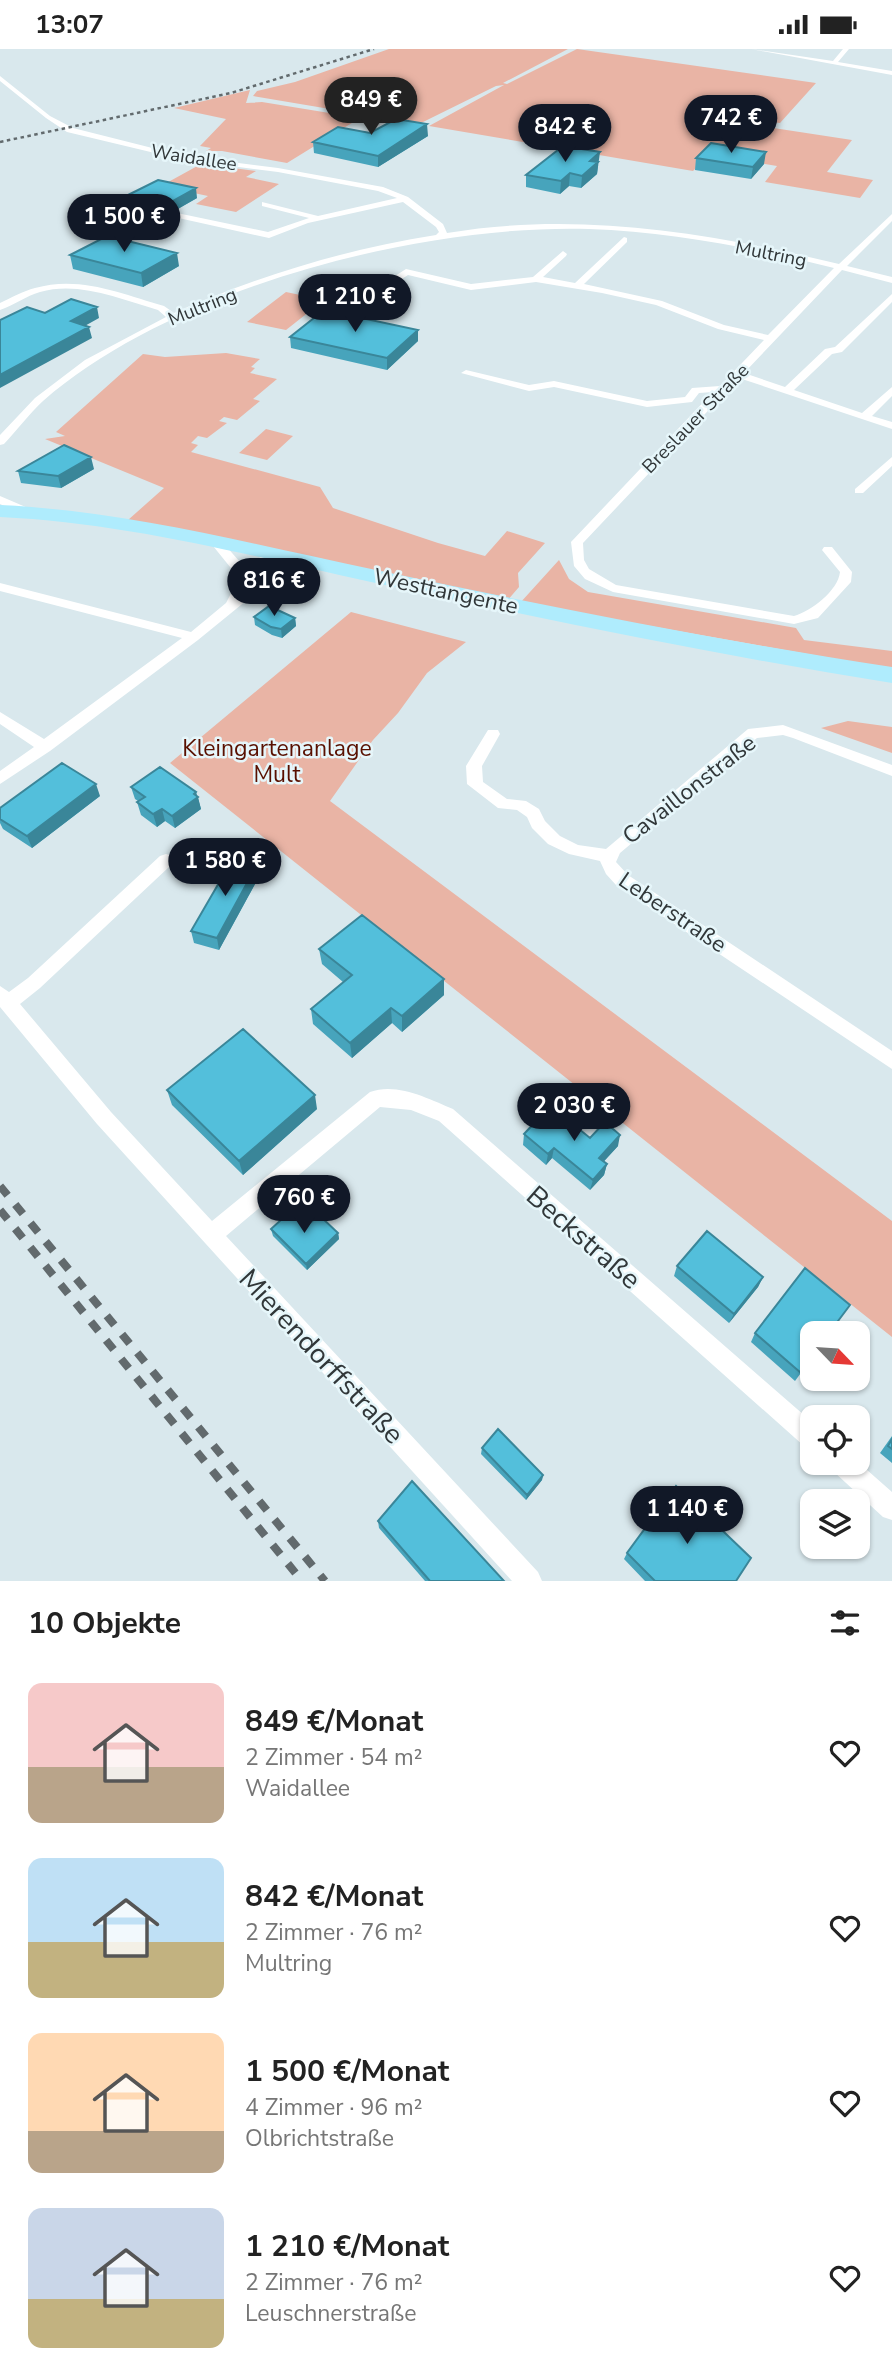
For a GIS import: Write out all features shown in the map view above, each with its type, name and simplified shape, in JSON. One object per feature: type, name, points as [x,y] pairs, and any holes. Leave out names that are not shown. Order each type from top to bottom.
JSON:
[{"type":"main road","name":"Westtangente","points":[[0,511],[24,511],[122,524],[215,541],[768,656],[892,675]]},
{"type":"main road","points":[[768,656],[892,687]]},
{"type":"street","points":[[758,49],[892,73]]},
{"type":"street","points":[[834,63],[846,49]]},
{"type":"street","name":"Waidallee","points":[[0,78],[60,126],[80,133],[184,158],[278,170],[367,186],[405,199],[435,223],[482,231]]},
{"type":"street","points":[[177,215],[269,235],[317,218],[405,199]]},
{"type":"street","points":[[265,204],[280,208],[269,215]]},
{"type":"street","points":[[277,209],[317,218]]},
{"type":"street","name":"Breslauer Straße","points":[[828,550],[846,572],[845,582],[813,615],[794,620],[613,587],[595,580],[582,570],[575,558],[577,542],[771,339],[833,269],[861,247],[892,216]]},
{"type":"street","name":"Waidallee","points":[[426,217],[438,238]]},
{"type":"street","points":[[435,223],[443,232],[438,238]]},
{"type":"street","name":"Multring","points":[[0,442],[13,424],[42,395],[75,370],[118,344],[170,319],[279,277],[354,255],[438,238],[482,231],[579,227],[628,230],[678,236],[833,269],[892,287]]},
{"type":"street","name":"Multring","points":[[438,238],[537,233],[625,236],[691,244],[892,280]]},
{"type":"street","points":[[577,286],[624,240]]},
{"type":"street","points":[[536,279],[563,254]]},
{"type":"street","points":[[387,277],[397,279],[406,272],[471,287],[536,279],[659,303],[720,327],[771,339]]},
{"type":"street","points":[[0,307],[37,290],[66,285],[91,288],[150,305],[170,319]]},
{"type":"street","points":[[787,391],[829,351],[838,350],[892,297]]},
{"type":"street","points":[[150,305],[218,299]]},
{"type":"street","points":[[466,373],[529,387],[554,384],[647,404],[688,400],[696,390],[723,389]]},
{"type":"street","points":[[737,375],[892,426]]},
{"type":"street","points":[[864,417],[892,390]]},
{"type":"street","points":[[859,491],[892,460]]},
{"type":"street","points":[[0,500],[24,511]]},
{"type":"street","points":[[215,541],[245,577]]},
{"type":"street","points":[[229,607],[245,577],[260,561],[281,556]]},
{"type":"street","points":[[0,779],[193,637],[229,607],[281,556]]},
{"type":"street","points":[[0,587],[193,637]]},
{"type":"street","points":[[0,717],[45,747]]},
{"type":"street","name":"Cavaillonstraße","points":[[610,856],[614,849],[753,733],[783,730],[798,734],[892,771]]},
{"type":"street","name":"Leberstraße","points":[[493,734],[474,767],[475,784],[503,804],[520,805],[533,813],[537,827],[572,851],[610,856],[608,862],[622,880],[892,1061]]},
{"type":"street","name":"Mierendorffstraße","points":[[211,873],[166,860],[4,999],[104,1118],[528,1581]]},
{"type":"street","name":"Beckstraße","points":[[211,1235],[377,1098],[412,1101],[446,1115],[800,1426]]},
{"type":"street","points":[[855,1475],[892,1508]]},
{"type":"green space","points":[[389,49],[568,49],[503,83],[507,84],[577,49],[816,83],[780,123],[757,120],[753,125],[852,140],[827,172],[873,180],[860,198],[765,182],[777,166],[709,155],[693,171],[429,126],[504,85],[496,86],[419,124],[253,96],[257,91],[295,82]]},
{"type":"green space","points":[[250,90],[246,103],[262,102],[360,118],[287,163],[222,151],[206,151],[211,148],[200,146],[226,119],[174,108]]},
{"type":"green space","points":[[201,164],[256,171],[246,177],[279,184],[236,212],[196,204],[208,196],[161,186]]},
{"type":"green space","points":[[286,292],[324,300],[286,330],[247,322]]},
{"type":"green space","points":[[226,353],[260,359],[251,367],[255,368],[250,373],[277,379],[253,399],[260,401],[237,420],[224,417],[219,421],[227,423],[207,438],[198,436],[191,443],[198,445],[191,452],[320,487],[333,508],[485,556],[507,531],[545,543],[518,573],[519,587],[506,602],[128,520],[164,488],[45,439],[65,436],[56,432],[143,354],[165,357]]},
{"type":"green space","points":[[266,429],[293,436],[267,460],[239,453]]},
{"type":"green space","points":[[559,560],[569,579],[588,592],[796,628],[804,640],[892,651],[892,669],[520,603]]},
{"type":"green space","name":"Kleingartenanlage Mult","points":[[351,612],[466,642],[427,673],[398,713],[373,740],[330,801],[892,1221],[892,1337],[170,763]]},
{"type":"green space","points":[[848,721],[892,727],[892,753],[821,728]]},
{"type":"building","points":[[396,119],[427,124],[378,156],[313,142],[338,127],[370,133]]},
{"type":"building","points":[[711,143],[766,152],[753,167],[696,158]]},
{"type":"building","points":[[563,146],[600,152],[590,161],[598,162],[582,176],[570,173],[561,181],[526,175]]},
{"type":"building","points":[[158,180],[196,188],[139,223],[100,214],[129,199],[124,197]]},
{"type":"building","points":[[107,236],[177,253],[141,273],[70,255]]},
{"type":"building","points":[[71,299],[97,307],[71,321],[89,327],[0,375],[0,320],[27,307],[45,313]]},
{"type":"building","points":[[324,310],[418,330],[387,358],[290,337]]},
{"type":"building","points":[[64,445],[91,457],[58,476],[18,471]]},
{"type":"building","points":[[269,606],[295,618],[281,629],[271,627],[254,617]]},
{"type":"building","points":[[62,763],[96,784],[27,836],[0,819],[0,808]]},
{"type":"building","points":[[160,767],[196,792],[194,794],[198,797],[172,816],[162,809],[153,814],[137,802],[145,797],[131,787]]},
{"type":"building","points":[[234,857],[258,863],[217,938],[191,931]]},
{"type":"building","points":[[362,915],[444,979],[402,1016],[391,1008],[350,1043],[311,1009],[352,975],[319,949]]},
{"type":"building","points":[[243,1029],[315,1095],[239,1161],[167,1090]]},
{"type":"building","points":[[558,1112],[590,1138],[605,1122],[620,1135],[599,1158],[607,1164],[593,1180],[554,1148],[548,1154],[524,1134],[540,1117],[547,1123]]},
{"type":"building","points":[[293,1209],[309,1224],[319,1215],[338,1233],[306,1264],[271,1229]]},
{"type":"building","points":[[707,1231],[763,1277],[734,1314],[677,1266]]},
{"type":"building","points":[[805,1268],[850,1305],[838,1321],[800,1321],[800,1372],[755,1333]]},
{"type":"building","points":[[498,1429],[543,1475],[527,1495],[482,1448]]},
{"type":"building","points":[[412,1481],[504,1581],[430,1581],[378,1521]]},
{"type":"building","points":[[676,1486],[751,1558],[736,1581],[655,1581],[627,1553]]},
{"type":"railway","points":[[0,142],[231,93],[374,49]]},
{"type":"railway","points":[[0,1186],[325,1581]]},
{"type":"railway","points":[[0,1210],[302,1581]]}]
